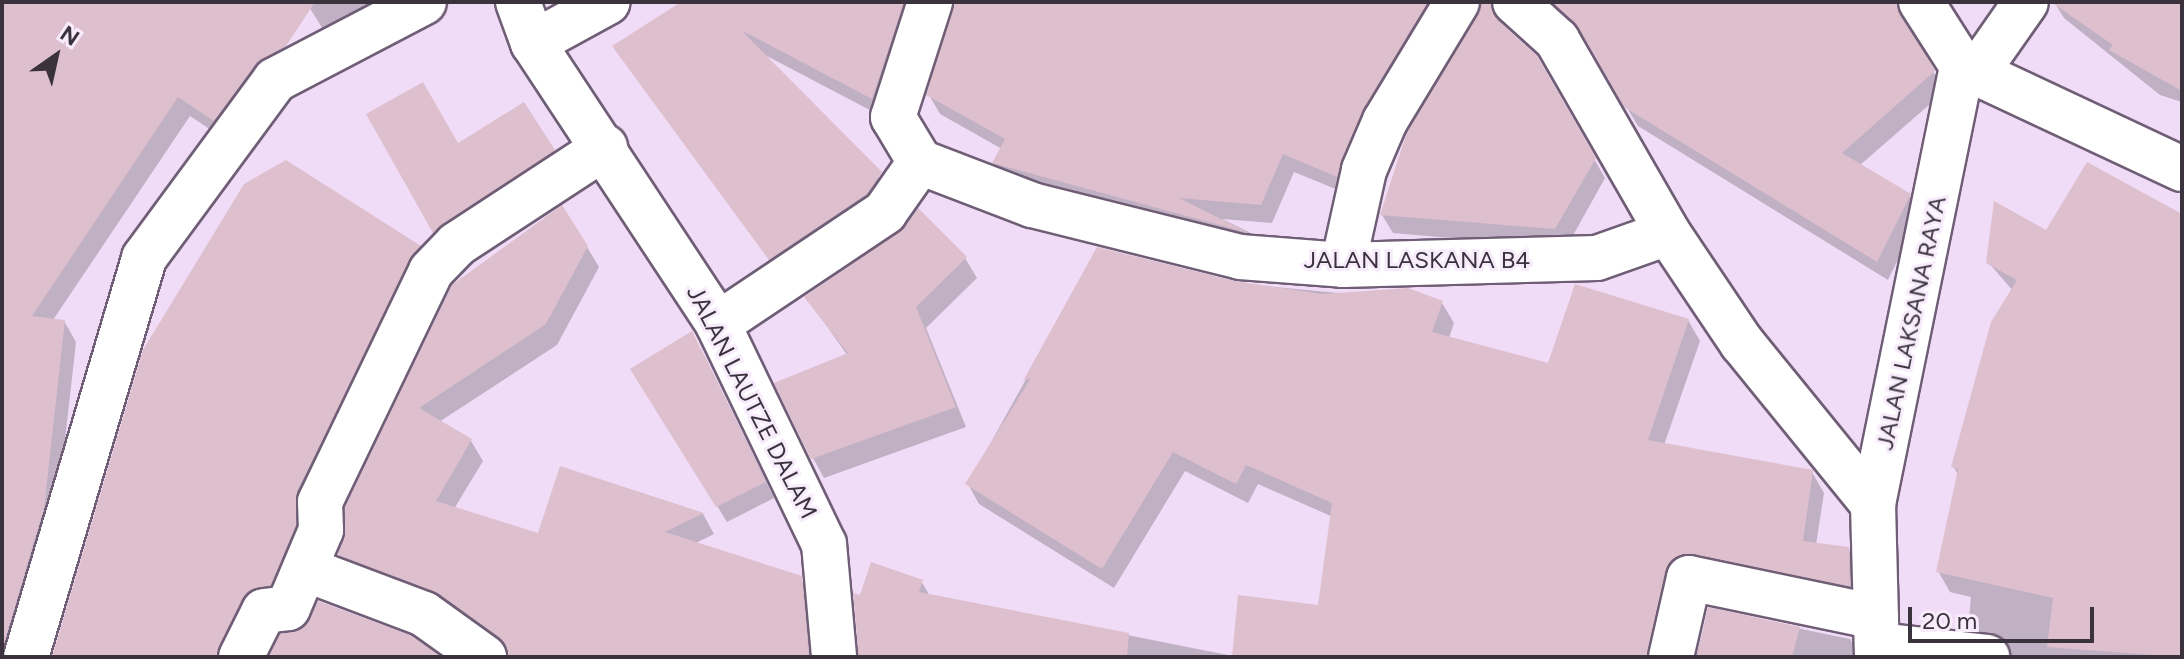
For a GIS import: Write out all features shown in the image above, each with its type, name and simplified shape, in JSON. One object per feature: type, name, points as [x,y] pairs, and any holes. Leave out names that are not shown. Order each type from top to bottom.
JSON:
[{"type":"street","points":[[19,642],[144,258],[275,80],[424,2]]},
{"type":"street","name":"JALAN LAUTZE DALAM","points":[[518,2],[533,43],[605,147],[718,324],[824,544],[834,657]]},
{"type":"street","points":[[533,43],[608,2]]},
{"type":"street","points":[[718,324],[885,212],[920,162],[894,105],[930,2]]},
{"type":"street","points":[[1343,265],[1364,170],[1385,121],[1457,2]]},
{"type":"street","points":[[1515,2],[1557,40],[1668,233],[1742,343],[1873,504]]},
{"type":"street","points":[[1921,2],[1969,69],[2182,169]]},
{"type":"street","points":[[1969,69],[2026,2]]},
{"type":"street","name":"JALAN LAKSANA RAYA","points":[[1877,640],[1873,504],[1969,69]]},
{"type":"street","points":[[241,657],[264,611],[288,608],[321,530],[320,502],[431,271],[457,244],[605,147]]},
{"type":"street","name":"JALAN LASKANA B4","points":[[920,162],[1087,222],[1240,257],[1343,265],[1597,258],[1668,233]]},
{"type":"street","points":[[305,569],[424,614],[484,657]]},
{"type":"street","points":[[1671,657],[1689,578],[1877,640],[1987,657]]},
{"type":"building","points":[[2,2],[315,2],[286,46],[255,65],[214,121],[178,97],[32,316],[65,320],[44,508],[2,650]]},
{"type":"building","points":[[681,2],[904,2],[872,99],[741,30],[882,172],[867,194],[769,260],[612,46]]},
{"type":"building","points":[[954,2],[1428,2],[1364,108],[1337,177],[1283,154],[1261,205],[1179,198],[1249,233],[992,163],[1005,139],[926,95]]},
{"type":"building","points":[[1482,2],[1491,2],[1498,21],[1537,56],[1596,158],[1555,229],[1380,215],[1407,132]]},
{"type":"building","points":[[1552,2],[1896,2],[1935,71],[1842,153],[1911,194],[1877,262],[1624,107],[1579,28]]},
{"type":"building","points":[[2051,2],[2182,2],[2182,91],[2109,50],[2113,45]]},
{"type":"building","points":[[423,82],[458,143],[524,102],[555,150],[433,233],[366,114]]},
{"type":"building","points":[[286,160],[421,246],[297,491],[296,525],[271,585],[242,599],[216,657],[52,657],[143,350],[244,184]]},
{"type":"building","points":[[2087,162],[2182,214],[2182,657],[2047,647],[2053,598],[1936,572],[1958,469],[1951,467],[1991,322],[2017,280],[1986,263],[1994,201],[2046,230]]},
{"type":"building","points":[[562,205],[588,246],[546,324],[419,408],[472,439],[436,501],[538,533],[560,466],[704,513],[665,532],[802,576],[809,657],[509,657],[499,637],[438,593],[338,555],[345,507],[452,285]]},
{"type":"building","points":[[918,208],[967,257],[916,307],[956,407],[811,459],[774,383],[848,353],[804,297],[899,232]]},
{"type":"building","points":[[1097,247],[1234,281],[1322,294],[1408,288],[1443,301],[1432,332],[1548,363],[1575,284],[1689,319],[1648,440],[1813,470],[1803,541],[1849,547],[1850,586],[1682,554],[1665,572],[1647,657],[1232,657],[1238,595],[1318,605],[1332,503],[1246,465],[1236,484],[1173,452],[1102,569],[965,484],[1031,378],[1023,381]]},
{"type":"building","points":[[692,331],[766,482],[716,507],[630,369]]},
{"type":"building","points":[[871,562],[923,580],[919,592],[1129,633],[1127,657],[859,657],[853,593],[860,595]]},
{"type":"building","points":[[318,601],[412,636],[441,657],[269,657],[280,634],[304,627]]},
{"type":"building","points":[[1708,607],[1800,627],[1792,657],[1697,657]]}]
